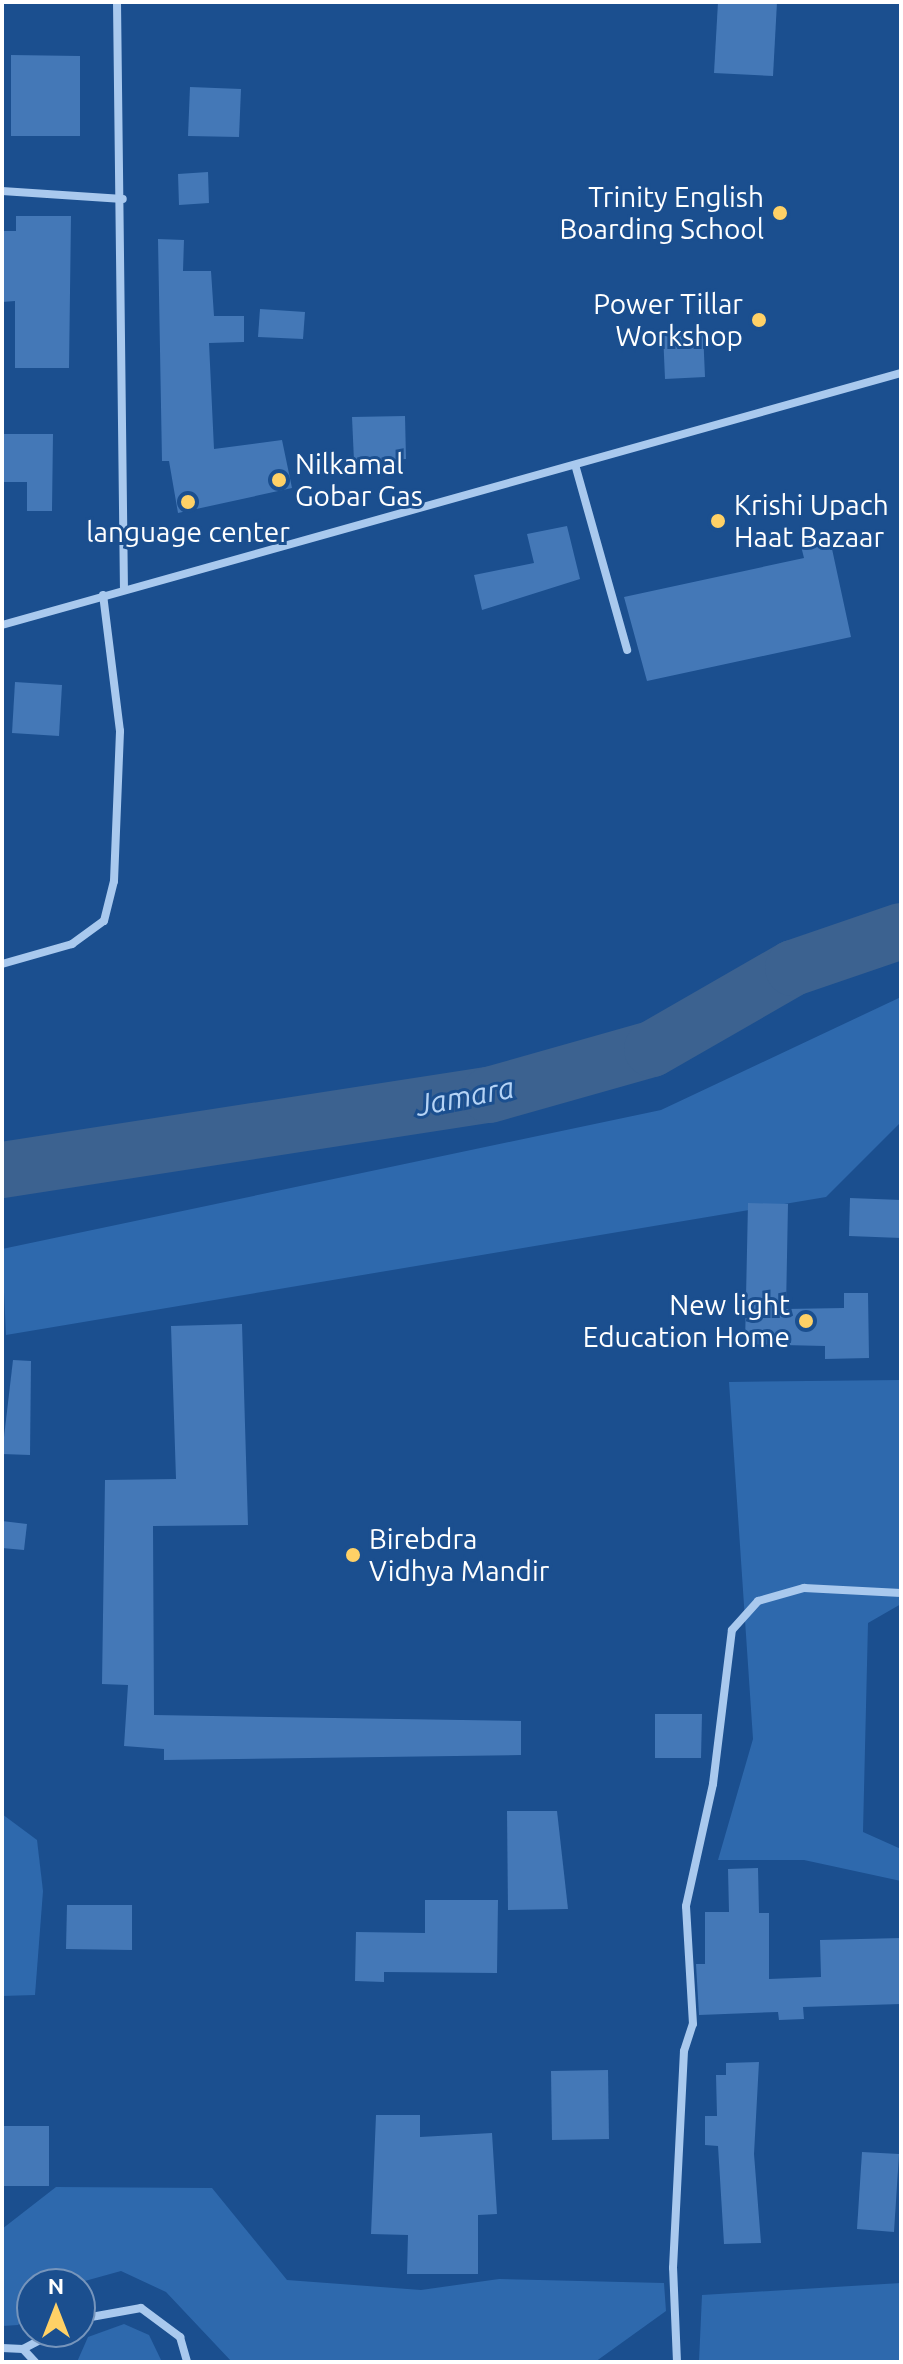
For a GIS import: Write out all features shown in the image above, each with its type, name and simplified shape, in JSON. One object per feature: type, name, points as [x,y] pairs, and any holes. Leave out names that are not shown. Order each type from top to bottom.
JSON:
[{"type":"street","points":[[117,2],[123,199],[124,588]]},
{"type":"street","points":[[2,191],[123,199]]},
{"type":"street","points":[[2,625],[124,588],[576,468],[901,373]]},
{"type":"street","points":[[576,468],[627,650]]},
{"type":"street","points":[[2,964],[72,944],[104,921],[114,881],[120,731],[103,595]]},
{"type":"street","points":[[677,2362],[673,2268],[684,2051],[693,2024],[686,1906],[713,1784],[732,1630],[758,1601],[804,1588],[901,1593]]},
{"type":"street","points":[[96,2316],[141,2308],[180,2337],[187,2362]]},
{"type":"street","points":[[2,2348],[23,2349],[35,2362]]},
{"type":"shaded area","points":[[901,997],[901,1122],[826,1197],[6,1335],[2,1249],[661,1110]]},
{"type":"shaded area","points":[[901,1380],[901,1604],[868,1623],[863,1832],[901,1849],[901,1881],[804,1860],[718,1860],[753,1739],[729,1382]]},
{"type":"shaded area","points":[[2,1814],[37,1840],[43,1891],[35,1995],[2,1996]]},
{"type":"shaded area","points":[[56,2187],[212,2188],[287,2280],[421,2290],[499,2279],[664,2283],[666,2311],[595,2362],[232,2362],[166,2292],[121,2271],[96,2278],[96,2268],[16,2268],[16,2325],[2,2326],[2,2229]]},
{"type":"shaded area","points":[[901,2283],[901,2362],[699,2362],[702,2295]]},
{"type":"shaded area","points":[[124,2324],[149,2335],[162,2362],[77,2362],[83,2348],[96,2348],[96,2334]]},
{"type":"building","points":[[718,2],[777,2],[773,76],[714,73]]},
{"type":"building","points":[[11,55],[80,56],[80,136],[11,136]]},
{"type":"building","points":[[190,87],[241,89],[239,137],[188,136]]},
{"type":"building","points":[[208,172],[209,203],[179,205],[178,174]]},
{"type":"building","points":[[16,216],[71,216],[69,368],[15,368],[15,301],[2,302],[2,231],[16,231]]},
{"type":"building","points":[[158,239],[184,240],[183,271],[211,271],[214,316],[244,316],[244,342],[209,343],[214,449],[282,440],[292,488],[178,513],[169,461],[162,461]]},
{"type":"building","points":[[260,309],[305,312],[303,339],[258,337]]},
{"type":"building","points":[[703,331],[705,377],[665,379],[663,333]]},
{"type":"building","points":[[405,416],[406,459],[354,461],[352,417]]},
{"type":"building","points":[[2,434],[53,434],[52,511],[27,511],[27,482],[2,482]]},
{"type":"building","points":[[567,526],[580,579],[482,610],[474,575],[534,563],[527,534]]},
{"type":"building","points":[[829,535],[851,637],[647,681],[624,597],[804,558],[800,542]]},
{"type":"building","points":[[15,682],[62,685],[59,736],[12,733]]},
{"type":"building","points":[[850,1198],[901,1200],[901,1238],[849,1236]]},
{"type":"building","points":[[748,1203],[788,1204],[786,1309],[844,1308],[844,1293],[868,1293],[869,1358],[825,1359],[825,1346],[745,1344]]},
{"type":"building","points":[[242,1324],[248,1525],[153,1526],[154,1715],[521,1721],[521,1755],[164,1760],[164,1749],[124,1746],[128,1685],[102,1684],[105,1480],[176,1479],[171,1326]]},
{"type":"building","points":[[13,1360],[31,1361],[30,1455],[2,1454]]},
{"type":"building","points":[[2,1521],[27,1524],[24,1550],[2,1548]]},
{"type":"building","points":[[655,1714],[702,1714],[701,1758],[655,1758]]},
{"type":"building","points":[[507,1811],[557,1811],[568,1909],[508,1910]]},
{"type":"building","points":[[758,1868],[759,1913],[769,1913],[769,1979],[821,1977],[820,1940],[901,1938],[901,2004],[803,2007],[804,2019],[779,2020],[778,2012],[699,2015],[696,1964],[705,1964],[705,1912],[729,1912],[728,1869]]},
{"type":"building","points":[[425,1900],[498,1900],[497,1973],[384,1972],[384,1982],[355,1981],[356,1932],[425,1933]]},
{"type":"building","points":[[67,1905],[132,1905],[132,1950],[66,1949]]},
{"type":"building","points":[[759,2062],[754,2154],[761,2243],[724,2244],[718,2146],[705,2145],[705,2116],[717,2116],[716,2075],[726,2075],[726,2063]]},
{"type":"building","points":[[608,2070],[609,2139],[552,2140],[551,2071]]},
{"type":"building","points":[[376,2115],[420,2115],[420,2137],[492,2133],[497,2214],[478,2215],[478,2274],[407,2274],[408,2235],[371,2234]]},
{"type":"building","points":[[2,2126],[49,2126],[49,2186],[2,2186]]},
{"type":"building","points":[[862,2152],[899,2154],[894,2232],[857,2229]]},
{"type":"waterway","name":"Jamara","points":[[2,1170],[489,1095],[652,1049],[793,968],[901,931]]},
{"type":"place","name":"Trinity English Boarding School","points":[[780,213]]},
{"type":"place","name":"Power Tillar Workshop","points":[[759,320]]},
{"type":"place","name":"Nilkamal Gobar Gas","points":[[279,480]]},
{"type":"place","name":"language center","points":[[188,502]]},
{"type":"place","name":"Krishi Upach Haat Bazaar","points":[[718,521]]},
{"type":"place","name":"New light Education Home","points":[[806,1321]]},
{"type":"place","name":"Birebdra Vidhya Mandir","points":[[353,1555]]}]
